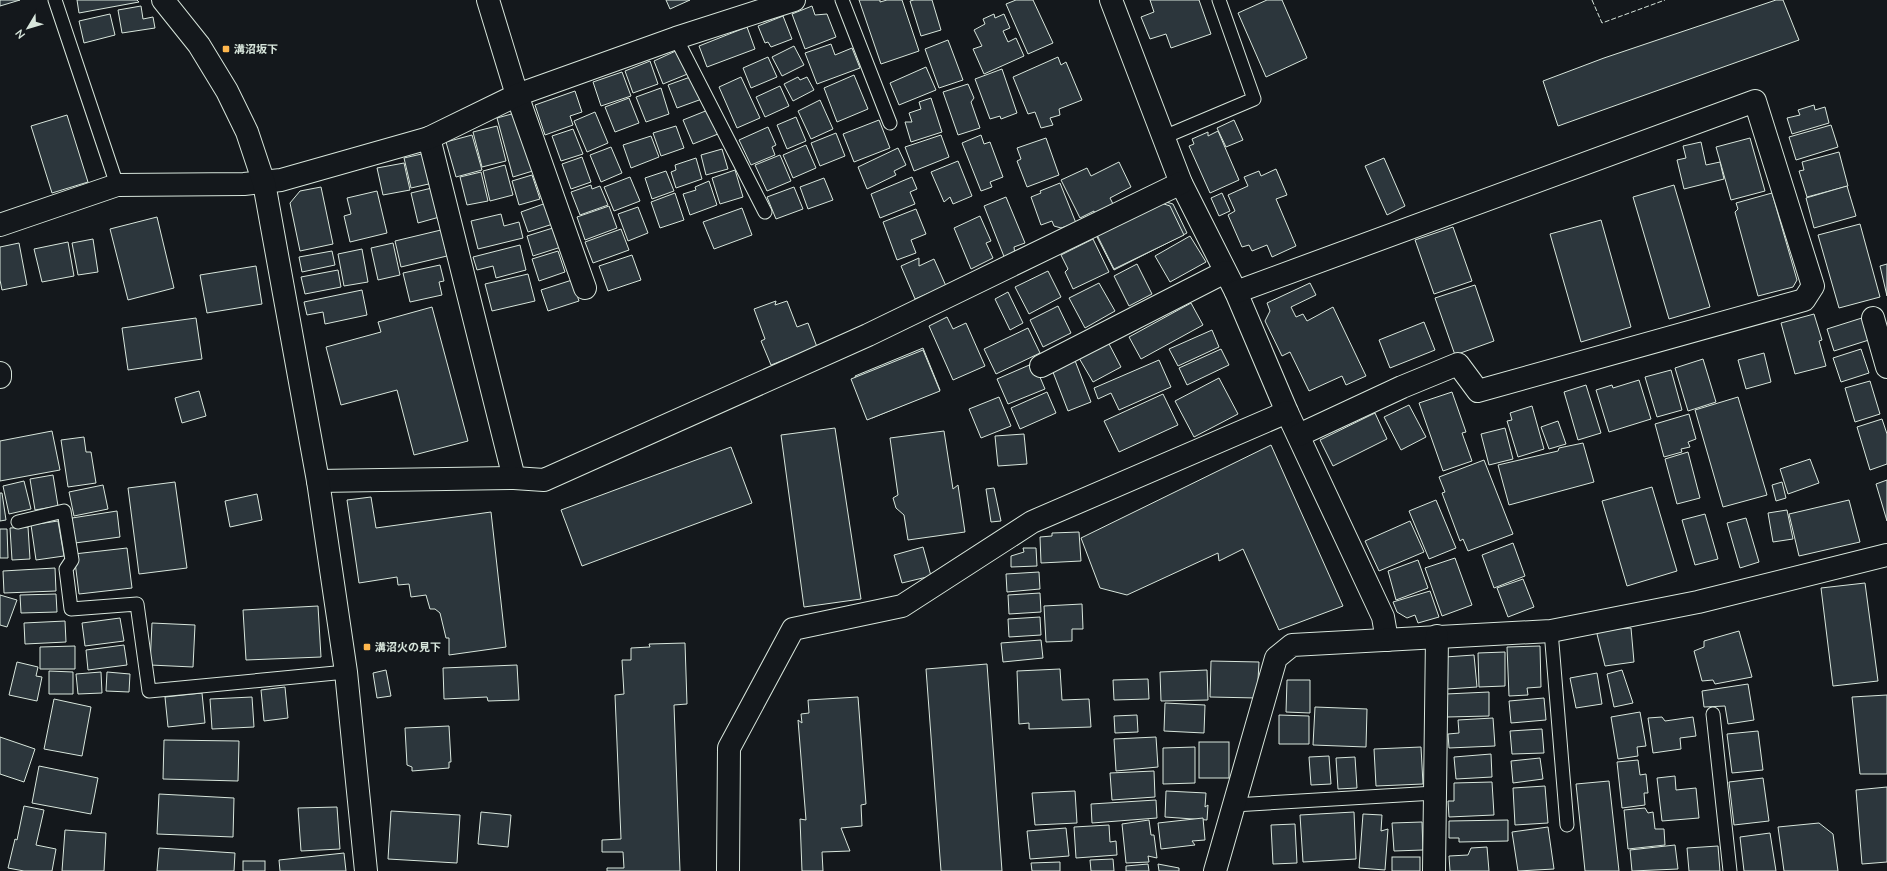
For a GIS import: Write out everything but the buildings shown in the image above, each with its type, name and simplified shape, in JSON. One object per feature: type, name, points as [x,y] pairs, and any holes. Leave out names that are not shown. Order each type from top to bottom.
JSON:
[{"type":"street","points":[[163,0],[199,45],[227,91],[247,132],[264,183],[318,481],[346,672],[366,871]]},
{"type":"street","points":[[488,0],[517,95],[585,288]]},
{"type":"street","points":[[0,225],[117,185],[264,183],[281,180],[429,138],[517,95],[676,38],[794,0]]},
{"type":"street","points":[[1111,0],[1181,183],[1236,292],[1287,412],[1383,617],[1387,640]]},
{"type":"street","points":[[1236,292],[1755,101],[1813,286],[1804,300],[1478,391],[1458,364],[1402,387],[1299,435]]},
{"type":"street","points":[[429,138],[514,478]]},
{"type":"street","points":[[318,481],[514,478],[544,480],[868,336],[1181,183]]},
{"type":"street","points":[[1041,366],[1225,272]]},
{"type":"street","points":[[1873,318],[1887,367]]},
{"type":"street","points":[[728,871],[728,748],[793,630],[902,606],[1032,522],[1287,412]]},
{"type":"street","points":[[1215,871],[1276,658],[1292,645],[1551,631],[1698,602],[1887,555]]},
{"type":"street","points":[[1434,871],[1437,636]]},
{"type":"lane","points":[[55,0],[117,185]]},
{"type":"lane","points":[[842,0],[890,123]]},
{"type":"lane","points":[[1164,137],[1254,99],[1219,0]]},
{"type":"lane","points":[[676,38],[765,212]]},
{"type":"lane","points":[[18,522],[64,511],[72,560],[66,569],[71,609],[137,604],[149,690],[346,672]]},
{"type":"lane","points":[[1551,631],[1567,825]]},
{"type":"lane","points":[[1713,714],[1730,871]]},
{"type":"lane","points":[[1234,805],[1435,793]]},
{"type":"fence","points":[[1592,0],[1602,23],[1665,0]]},
{"type":"place","name":"溝沼坂下","points":[[226,49]]},
{"type":"place","name":"溝沼火の見下","points":[[367,647]]}]
